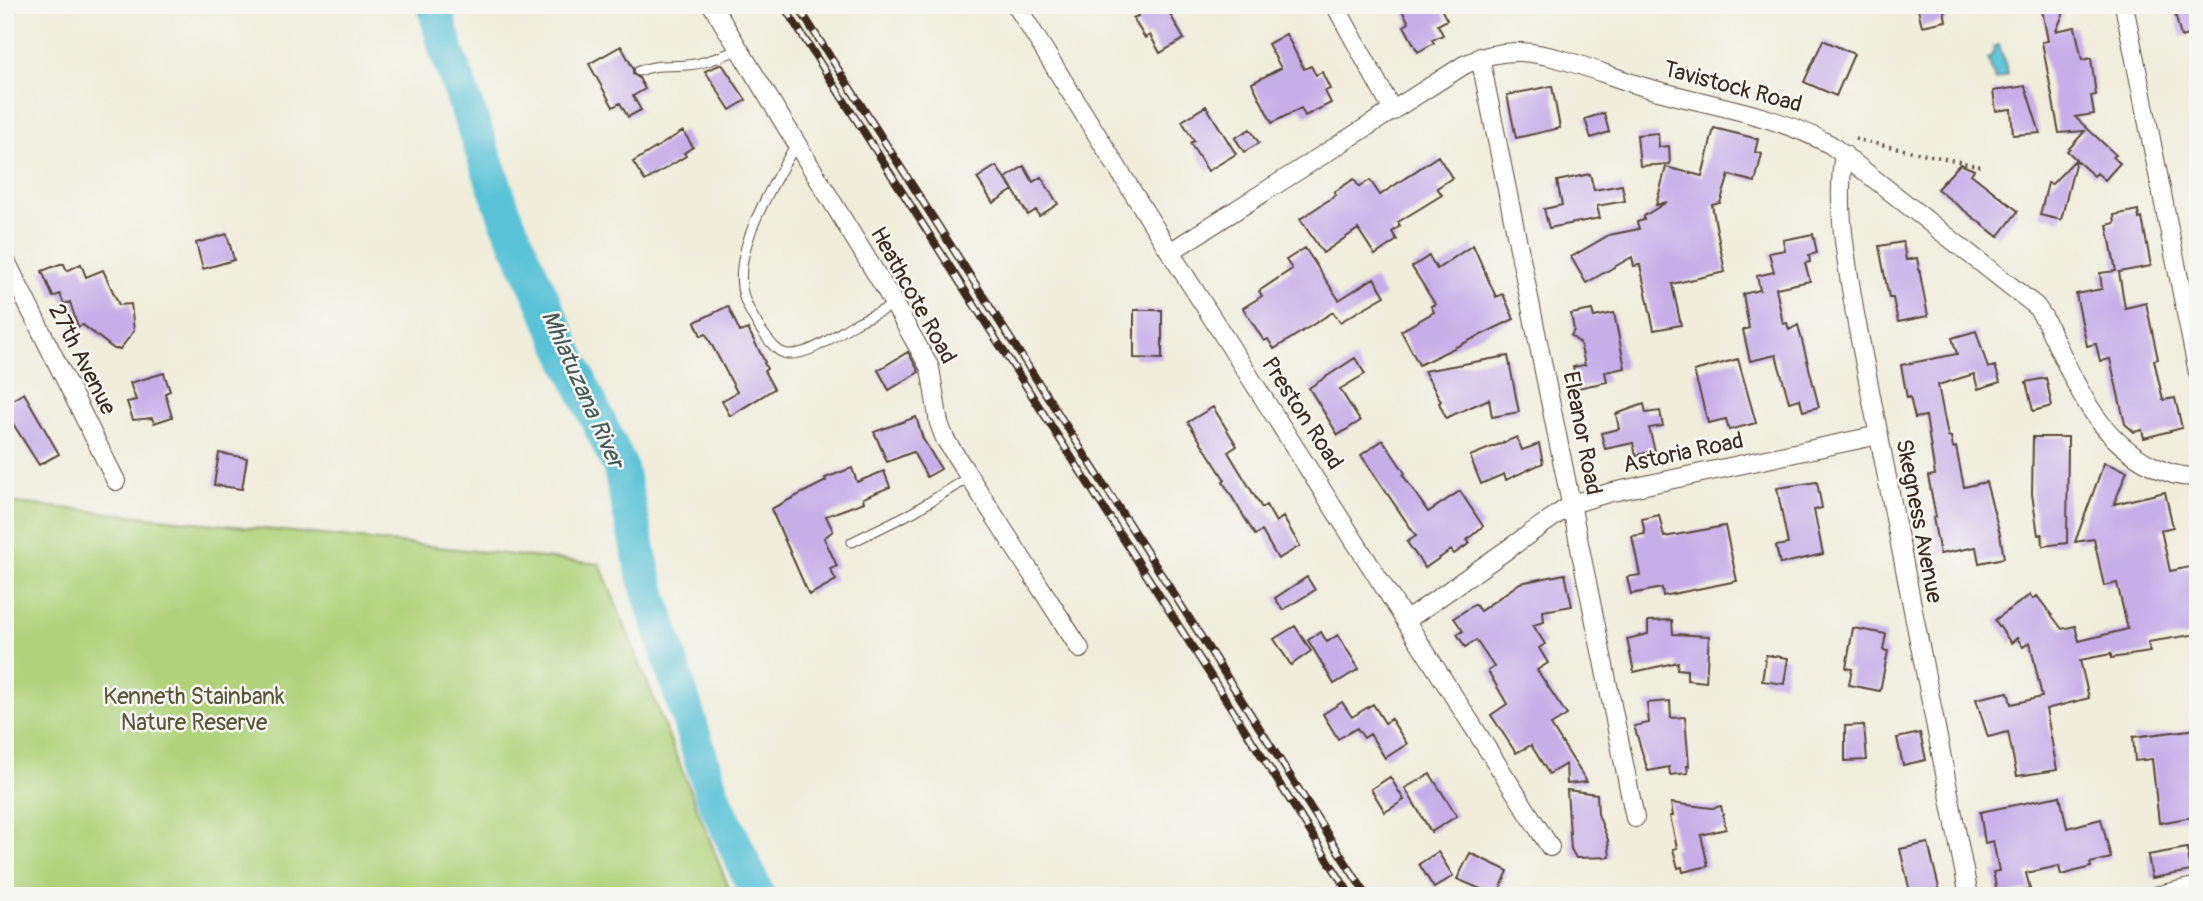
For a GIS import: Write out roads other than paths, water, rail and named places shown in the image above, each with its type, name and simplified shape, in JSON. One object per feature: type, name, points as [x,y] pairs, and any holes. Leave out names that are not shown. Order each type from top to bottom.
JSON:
[{"type":"street","name":"Heathcote Road","points":[[712,5],[797,142],[930,368],[939,423],[945,439],[1080,649]]},
{"type":"street","name":"Preston Road","points":[[1016,5],[1170,252],[1550,847]]},
{"type":"street","points":[[1335,5],[1393,111]]},
{"type":"street","points":[[2124,5],[2198,373]]},
{"type":"street","name":"Tavistock Road","points":[[1170,252],[1464,65],[1480,57],[1502,52],[1545,56],[1647,88],[1795,127],[1847,146],[2036,306],[2090,407],[2113,439],[2141,460],[2166,473],[2198,477]]},
{"type":"street","name":"Eleanor Road","points":[[1480,57],[1635,818]]},
{"type":"street","name":"Skegness Avenue","points":[[1847,146],[1840,180],[1847,262],[1969,896]]},
{"type":"street","name":"27th Avenue","points":[[5,259],[116,481]]},
{"type":"street","name":"Astoria Road","points":[[1407,620],[1572,505],[1608,493],[1879,435]]},
{"type":"street","points":[[2155,896],[2198,886]]},
{"type":"lane","points":[[639,71],[665,64],[688,65],[740,48]]},
{"type":"lane","points":[[797,142],[772,186],[744,252],[741,272],[744,296],[757,324],[770,342],[789,354],[803,352],[894,305]]},
{"type":"lane","points":[[852,542],[912,512],[968,478]]},
{"type":"water","points":[[1999,45],[2008,75],[1995,80],[1988,58],[1994,47]]},
{"type":"waterway","name":"Mhlatuzana River","points":[[434,5],[447,52],[506,218],[620,467],[644,576],[712,794],[758,896]]},
{"type":"railway","points":[[783,5],[1351,896]]},
{"type":"railway","points":[[797,5],[1367,896]]},
{"type":"park label","name":"Kenneth Stainbank Nature Reserve","points":[[194,709]]}]
